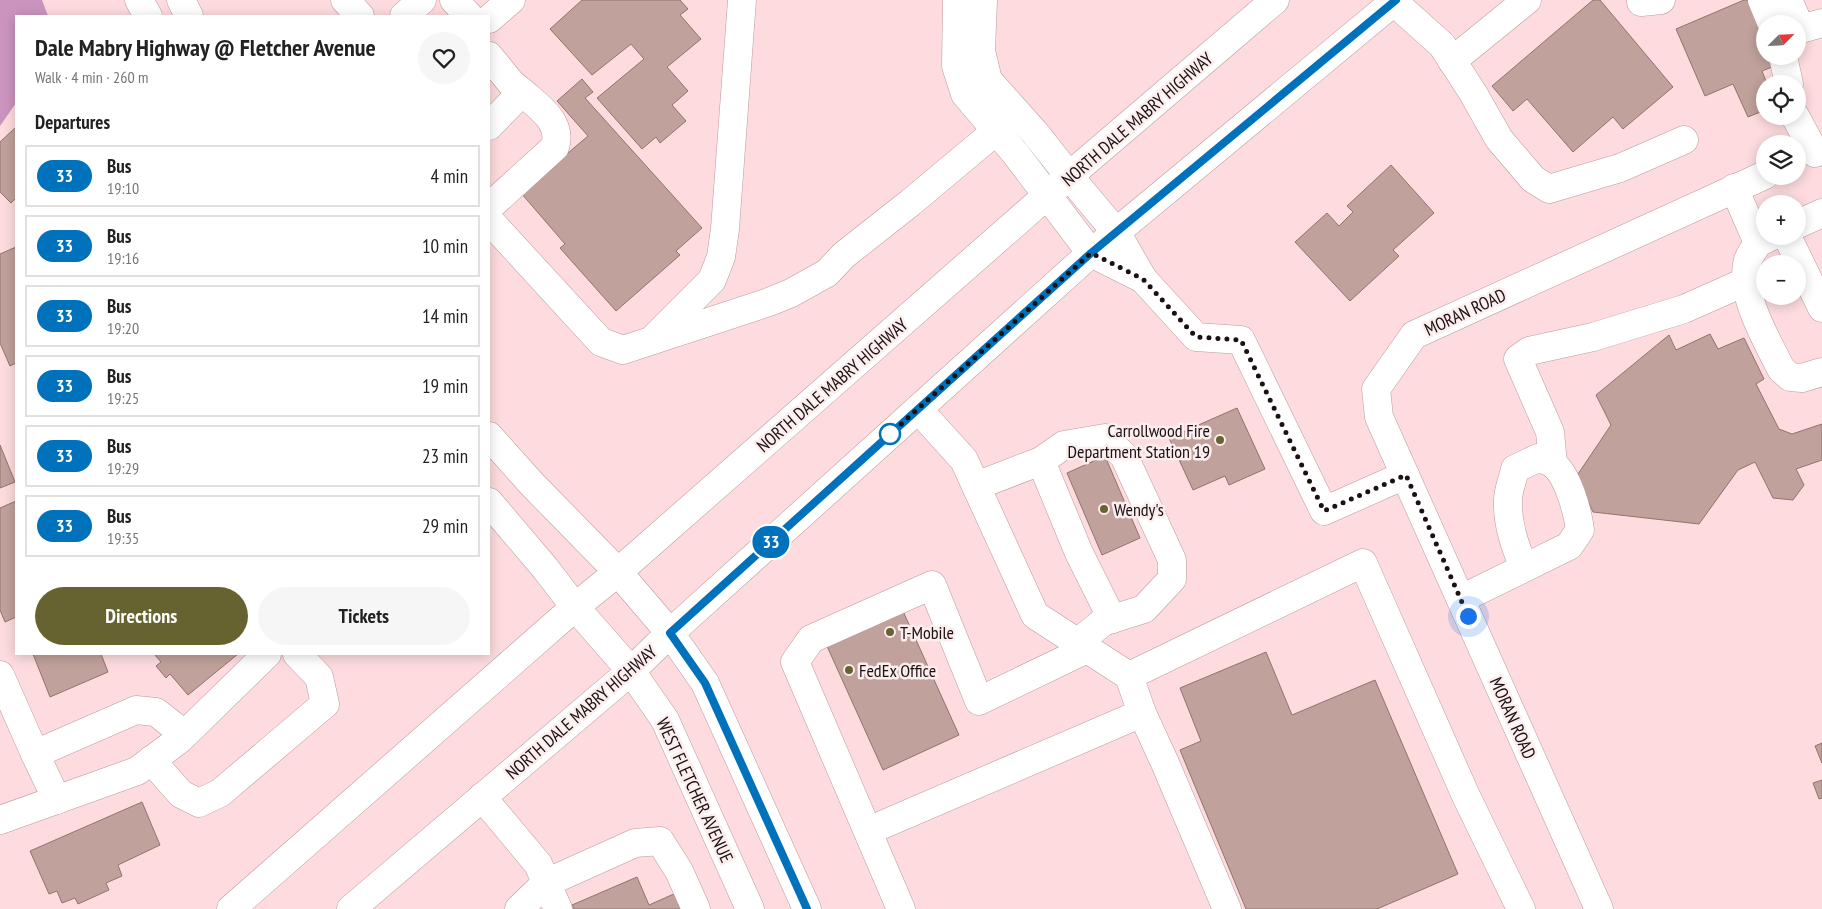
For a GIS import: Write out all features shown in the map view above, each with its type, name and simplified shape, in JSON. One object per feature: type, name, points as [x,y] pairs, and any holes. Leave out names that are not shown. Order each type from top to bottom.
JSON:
[{"type":"main road","points":[[139,0],[147,15]]},
{"type":"main road","points":[[181,0],[188,15]]},
{"type":"main road","points":[[345,0],[359,15]]},
{"type":"main road","points":[[405,15],[422,0]]},
{"type":"main road","points":[[454,0],[468,15]]},
{"type":"main road","points":[[490,18],[511,0]]},
{"type":"main road","points":[[652,340],[712,280],[721,257],[725,229],[742,0]]},
{"type":"main road","points":[[957,0],[956,66],[965,94],[1091,253],[1143,279]]},
{"type":"main road","points":[[983,0],[981,51],[988,80],[1036,134],[1116,232],[1143,279],[1196,337],[1241,340],[1324,511],[1406,475]]},
{"type":"main road","name":"NORTH DALE MABRY HIGHWAY","points":[[231,909],[1046,196],[1275,0]]},
{"type":"main road","points":[[1452,60],[1527,0]]},
{"type":"main road","points":[[1762,0],[1768,15]]},
{"type":"main road","points":[[1788,0],[1800,29],[1822,23]]},
{"type":"main road","points":[[1395,1],[1442,45],[1473,93],[1499,140],[1534,179],[1549,189],[1620,168],[1684,140]]},
{"type":"main road","name":"NORTH DALE MABRY HIGHWAY","points":[[351,909],[630,671],[1091,253],[1395,1]]},
{"type":"main road","points":[[490,57],[512,83],[548,114],[556,135],[557,144],[556,147],[490,206]]},
{"type":"main road","points":[[490,125],[522,92]]},
{"type":"main road","points":[[1799,125],[1812,154]]},
{"type":"main road","points":[[490,221],[601,342],[623,350],[790,294],[826,273],[844,255],[996,131]]},
{"type":"main road","name":"MORAN ROAD","points":[[1598,909],[1380,417],[1376,389],[1414,335],[1756,179]]},
{"type":"main road","points":[[1734,188],[1756,225]]},
{"type":"main road","points":[[1806,220],[1822,213]]},
{"type":"main road","points":[[1761,245],[1748,260],[1748,295],[1781,369],[1790,377],[1802,378],[1822,372]]},
{"type":"main road","points":[[1791,245],[1822,308]]},
{"type":"main road","points":[[712,280],[741,311]]},
{"type":"main road","points":[[1461,600],[1569,546],[1580,530],[1578,512],[1566,482],[1553,464],[1550,432],[1518,358],[1529,351],[1593,337],[1684,309],[1747,280]]},
{"type":"main road","points":[[918,409],[964,460],[1035,616],[1129,676],[1142,713],[1227,909]]},
{"type":"main road","points":[[490,437],[531,483],[618,572],[670,633],[705,683],[807,909]]},
{"type":"main road","points":[[900,909],[795,662],[811,639],[932,585],[980,701],[1082,646],[1103,622],[1144,609],[1172,580],[1172,560],[1124,456],[1106,438],[1064,445],[1041,461],[976,486]]},
{"type":"main road","points":[[1524,568],[1515,548],[1510,527],[1508,498],[1515,469],[1538,458],[1553,464]]},
{"type":"main road","points":[[1041,461],[1080,553],[1112,619]]},
{"type":"main road","name":"WEST FLETCHER AVENUE","points":[[490,503],[630,671],[665,720],[750,909]]},
{"type":"main road","points":[[1129,676],[1363,563],[1466,796],[1521,909]]},
{"type":"main road","points":[[0,820],[137,771],[184,734],[267,655]]},
{"type":"main road","points":[[151,760],[181,794],[199,803],[220,793],[325,704],[319,677],[298,655]]},
{"type":"main road","points":[[0,675],[57,800]]},
{"type":"main road","points":[[35,754],[136,710],[156,712],[184,734]]},
{"type":"main road","points":[[868,831],[1142,713]]},
{"type":"main road","points":[[482,797],[538,864],[558,909]]},
{"type":"main road","points":[[519,909],[546,883],[635,843],[660,841],[679,871],[696,909]]},
{"type":"shaded area","points":[[0,0],[42,0],[48,15],[15,15],[15,104],[0,126]]},
{"type":"building","points":[[582,0],[680,0],[688,9],[680,15],[701,39],[667,67],[688,91],[672,105],[686,121],[660,143],[656,137],[642,149],[597,98],[644,59],[631,44],[592,75],[550,29]]},
{"type":"building","points":[[1593,0],[1600,0],[1673,87],[1623,129],[1613,117],[1573,152],[1527,99],[1513,111],[1492,86]]},
{"type":"building","points":[[1748,0],[1756,18],[1756,65],[1777,65],[1762,71],[1764,75],[1756,75],[1756,114],[1748,117],[1733,84],[1705,96],[1676,29]]},
{"type":"building","points":[[582,79],[593,92],[585,98],[702,228],[676,251],[680,255],[616,311],[560,248],[565,244],[521,193],[588,136],[557,101]]},
{"type":"building","points":[[15,128],[15,199],[11,203],[0,192],[0,142]]},
{"type":"building","points":[[1391,165],[1434,213],[1393,250],[1399,256],[1350,301],[1295,242],[1327,213],[1339,226],[1353,212],[1347,206]]},
{"type":"building","points":[[15,247],[15,364],[10,366],[0,343],[0,254]]},
{"type":"building","points":[[1710,334],[1718,349],[1744,338],[1764,379],[1756,384],[1779,429],[1792,434],[1822,424],[1822,460],[1796,469],[1804,485],[1793,500],[1773,498],[1755,462],[1738,470],[1699,524],[1593,512],[1576,477],[1611,425],[1596,395],[1669,335],[1676,350]]},
{"type":"building","points":[[1237,408],[1265,469],[1229,485],[1225,476],[1193,490],[1169,438]]},
{"type":"building","points":[[0,445],[15,482],[0,488]]},
{"type":"building","points":[[1105,456],[1140,538],[1102,555],[1067,473]]},
{"type":"building","points":[[15,501],[15,617],[5,622],[0,610],[0,508]]},
{"type":"building","points":[[902,609],[959,735],[883,770],[826,644]]},
{"type":"building","points":[[1266,652],[1292,715],[1375,680],[1458,874],[1377,909],[1246,909],[1180,750],[1201,741],[1180,688]]},
{"type":"building","points":[[33,655],[101,655],[108,672],[50,697]]},
{"type":"building","points":[[155,655],[237,655],[188,695],[170,674],[166,678],[156,666],[161,662]]},
{"type":"building","points":[[1822,743],[1822,763],[1815,746]]},
{"type":"building","points":[[1822,780],[1822,798],[1819,799],[1813,783]]},
{"type":"building","points":[[142,802],[160,845],[118,865],[122,876],[106,883],[109,890],[78,904],[75,898],[62,903],[57,891],[49,894],[30,851]]},
{"type":"building","points":[[637,877],[649,905],[685,889],[693,909],[574,909],[572,905]]},
{"type":"bus line","name":"33","points":[[807,909],[705,683],[670,633],[1091,253],[1396,0]]},
{"type":"place","name":"Carrollwood Fire Department Station 19","points":[[1220,440]]},
{"type":"place","name":"Wendy's","points":[[1104,509]]},
{"type":"place","name":"T-Mobile","points":[[890,632]]},
{"type":"place","name":"FedEx Office","points":[[849,670]]},
{"type":"route","points":[[890,434],[1091,253],[1143,279],[1196,337],[1241,340],[1324,511],[1406,475],[1468,616]]}]
